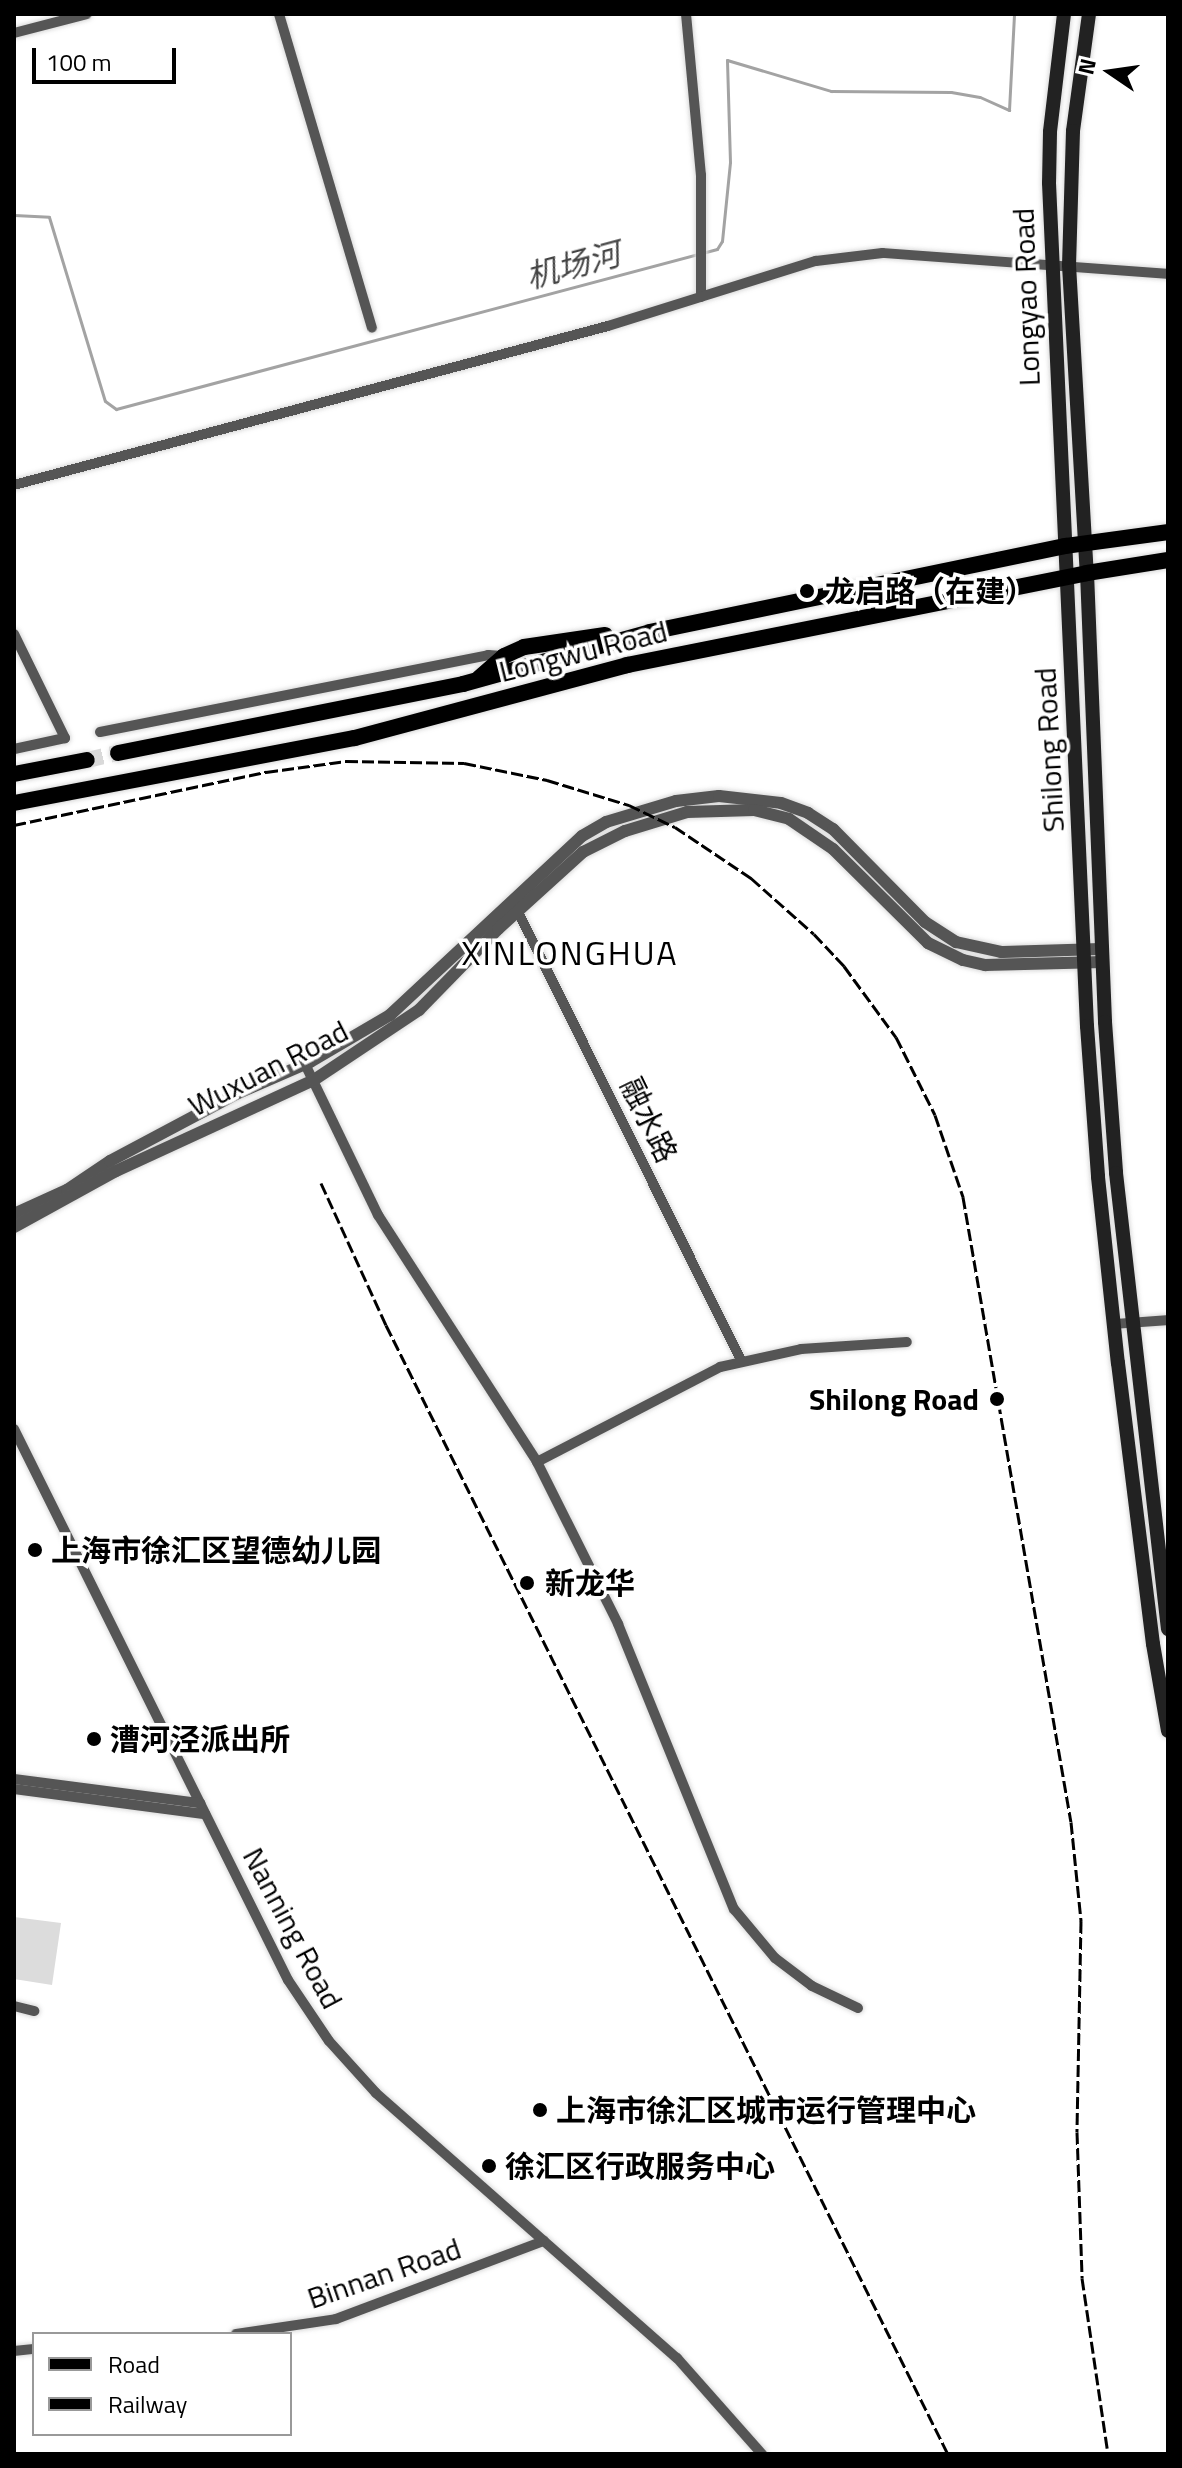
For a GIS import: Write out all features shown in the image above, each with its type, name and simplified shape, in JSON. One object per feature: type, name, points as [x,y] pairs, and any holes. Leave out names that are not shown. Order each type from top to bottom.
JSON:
[{"type":"main road","name":"Longyao Road","points":[[1064,14],[1050,132],[1051,264],[1068,578]]},
{"type":"main road","name":"Longyao Road","points":[[1087,573],[1069,265],[1073,131],[1089,14]]},
{"type":"main road","name":"Longwu Road","points":[[118,753],[475,681],[650,632],[1085,542],[1168,532]]},
{"type":"main road","name":"Longwu Road","points":[[14,803],[355,738],[627,665],[1087,573],[1168,560]]},
{"type":"main road","name":"Shilong Road","points":[[1087,573],[1114,1143],[1163,1556],[1168,1629]]},
{"type":"main road","name":"Shilong Road","points":[[1068,578],[1095,1146],[1153,1644],[1168,1731]]},
{"type":"main road","points":[[475,681],[504,656],[524,647],[650,632]]},
{"type":"main road","points":[[14,774],[87,760]]},
{"type":"street","points":[[14,33],[87,14]]},
{"type":"street","points":[[279,14],[372,327]]},
{"type":"street","points":[[686,14],[697,101],[701,297]]},
{"type":"street","points":[[14,485],[608,326],[816,261],[883,253],[1168,274]]},
{"type":"street","points":[[14,634],[65,738],[14,749]]},
{"type":"street","points":[[100,732],[488,655],[504,656]]},
{"type":"street","points":[[14,1214],[67,1190],[110,1161],[236,1094],[305,1064],[390,1015],[515,905],[582,836],[606,822],[676,801],[719,796],[781,803],[808,813],[833,829],[925,922],[956,942],[1001,952],[1084,958],[1103,956]]},
{"type":"street","name":"Wuxuan Road","points":[[14,1227],[116,1171],[314,1080],[419,1010],[515,905]]},
{"type":"street","name":"融水路","points":[[515,905],[742,1362]]},
{"type":"street","points":[[305,1064],[378,1215],[537,1462],[618,1624],[734,1909],[775,1958],[812,1986],[858,2008]]},
{"type":"street","points":[[1114,1324],[1168,1320]]},
{"type":"street","points":[[537,1462],[720,1367],[801,1349],[907,1342]]},
{"type":"street","name":"Nanning Road","points":[[14,1429],[288,1980],[329,2041],[376,2093],[677,2358],[762,2454]]},
{"type":"street","points":[[14,1779],[200,1803]]},
{"type":"street","points":[[14,1789],[205,1814]]},
{"type":"street","points":[[14,2006],[34,2011]]},
{"type":"street","name":"Binnan Road","points":[[249,2332],[336,2319],[544,2241]]},
{"type":"shaded area","points":[[14,1917],[61,1923],[52,1985],[14,1979]]},
{"type":"waterway","name":"机场河","points":[[14,215],[49,217],[105,401],[116,409],[717,249],[722,241],[730,162],[727,60],[831,91],[951,92],[980,97],[1009,110],[1014,14]]},
{"type":"tunnel","points":[[87,760],[118,753]]},
{"type":"railway","points":[[14,825],[266,772],[346,761],[464,763],[547,780],[629,805],[675,827],[751,878],[814,934],[844,966],[896,1037],[935,1115],[963,1197],[1071,1822],[1081,1921],[1077,2132],[1082,2278],[1108,2454]]},
{"type":"railway","points":[[321,1183],[386,1325],[948,2454]]},
{"type":"place","name":"龙启路（在建）","points":[[807,591]]},
{"type":"place","name":"Shilong Road","points":[[997,1399]]},
{"type":"place","name":"上海市徐汇区望德幼儿园","points":[[35,1550]]},
{"type":"place","name":"新龙华","points":[[527,1583]]},
{"type":"place","name":"漕河泾派出所","points":[[94,1739]]},
{"type":"place","name":"上海市徐汇区城市运行管理中心","points":[[540,2110]]},
{"type":"place","name":"徐汇区行政服务中心","points":[[489,2166]]},
{"type":"district","name":"XINLONGHUA","points":[[570,953]]}]
